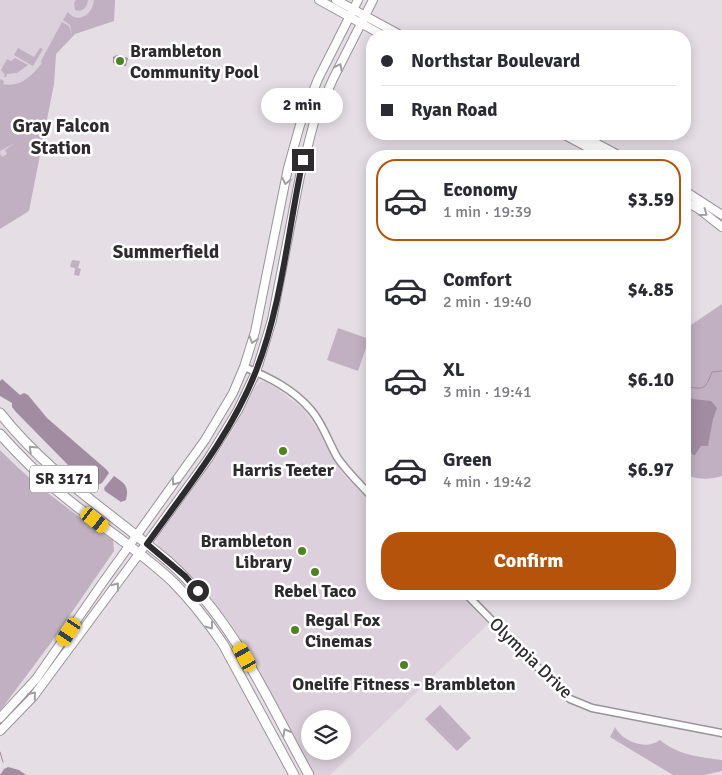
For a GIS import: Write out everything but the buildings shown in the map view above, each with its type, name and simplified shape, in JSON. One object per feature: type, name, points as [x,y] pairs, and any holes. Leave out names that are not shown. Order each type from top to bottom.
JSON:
[{"type":"main road","points":[[319,0],[373,30]]},
{"type":"main road","points":[[336,0],[391,30]]},
{"type":"main road","points":[[0,718],[36,679],[215,424],[233,393],[244,367],[261,311],[288,168],[300,125],[318,79],[358,0]]},
{"type":"main road","points":[[0,730],[32,696],[140,554],[218,444],[238,410],[256,372],[272,320],[308,141],[327,91],[373,0]]},
{"type":"main road","points":[[574,140],[593,150]]},
{"type":"main road","points":[[590,140],[609,150]]},
{"type":"main road","points":[[691,195],[722,215]]},
{"type":"main road","points":[[691,204],[722,227]]},
{"type":"main road","name":"SR 3171","points":[[0,413],[28,446],[60,475],[185,576],[223,621],[252,669],[309,775]]},
{"type":"main road","name":"SR 3171","points":[[0,434],[55,488],[140,554],[172,582],[212,628],[232,660],[294,775]]},
{"type":"street","points":[[244,367],[289,390],[312,410],[341,462],[366,490]]},
{"type":"street","name":"Olympia Drive","points":[[472,600],[570,699],[592,708],[722,732]]},
{"type":"shaded area","points":[[0,0],[115,0],[114,21],[75,34],[56,54],[54,84],[0,228]]},
{"type":"shaded area","points":[[76,0],[88,0],[87,5],[84,9],[75,10],[74,3]]},
{"type":"shaded area","points":[[94,0],[115,0],[114,21],[75,34],[56,54],[54,84],[29,211],[0,229],[0,154],[2,157],[7,154],[5,150],[15,143],[0,151],[0,79],[4,81],[3,84],[9,85],[20,83],[30,76],[42,63],[41,61],[62,22],[69,26],[72,35],[70,25],[63,20],[68,12],[76,18],[80,18],[91,10]]},
{"type":"shaded area","points":[[18,48],[34,57],[40,48],[43,49],[33,66],[14,55]]},
{"type":"shaded area","name":"Brambleton Community Pool","points":[[117,55],[128,58],[126,66],[117,66],[117,64],[113,63],[113,57]]},
{"type":"shaded area","points":[[15,58],[28,65],[17,73],[7,74],[4,77],[5,75],[1,70],[7,59],[11,61]]},
{"type":"shaded area","points":[[72,260],[80,261],[78,268],[81,269],[79,276],[74,275],[75,268],[70,267]]},
{"type":"shaded area","points":[[722,304],[722,476],[708,479],[691,476],[691,325]]},
{"type":"shaded area","points":[[338,328],[366,338],[366,348],[358,371],[327,360]]},
{"type":"shaded area","points":[[2,379],[20,395],[24,393],[28,395],[47,418],[107,470],[109,473],[102,483],[95,486],[68,465],[16,412],[12,407],[12,403],[0,396],[0,381]]},
{"type":"shaded area","points":[[260,382],[266,382],[276,388],[303,409],[316,427],[342,473],[366,498],[366,600],[465,600],[488,624],[351,755],[351,710],[301,710],[301,752],[284,723],[257,668],[230,622],[195,579],[160,548],[156,540],[157,535],[166,526],[216,457],[234,428],[255,387]]},
{"type":"shaded area","points":[[691,398],[711,401],[717,408],[708,446],[701,446],[693,455],[691,452]]},
{"type":"shaded area","points":[[0,450],[54,498],[113,540],[114,551],[50,644],[0,711]]},
{"type":"shaded area","points":[[114,476],[127,489],[126,500],[121,502],[105,491],[104,488]]},
{"type":"shaded area","points":[[440,705],[471,738],[457,751],[425,719]]},
{"type":"shaded area","points":[[615,727],[623,736],[635,743],[648,745],[660,740],[681,752],[722,760],[722,771],[704,775],[673,775],[610,737]]},
{"type":"shaded area","points":[[306,760],[346,760],[330,775],[315,775]]},
{"type":"shaded area","points":[[8,767],[19,770],[26,775],[0,775]]},
{"type":"waterway","points":[[691,387],[703,387],[708,382],[712,372],[722,371]]},
{"type":"waterway","points":[[0,752],[3,762]]},
{"type":"place","name":"Brambleton Community Pool","points":[[120,61]]},
{"type":"place","name":"Harris Teeter","points":[[283,451]]},
{"type":"place","name":"Brambleton Library","points":[[302,551]]},
{"type":"place","name":"Rebel Taco","points":[[315,572]]},
{"type":"place","name":"Regal Fox Cinemas","points":[[295,630]]},
{"type":"place","name":"Onelife Fitness - Brambleton","points":[[404,665]]},
{"type":"district","name":"Gray Falcon Station","points":[[61,137]]},
{"type":"district","name":"Summerfield","points":[[166,252]]},
{"type":"route","points":[[198,591],[185,576],[147,544],[218,444],[238,410],[256,372],[272,320],[303,160]]}]
